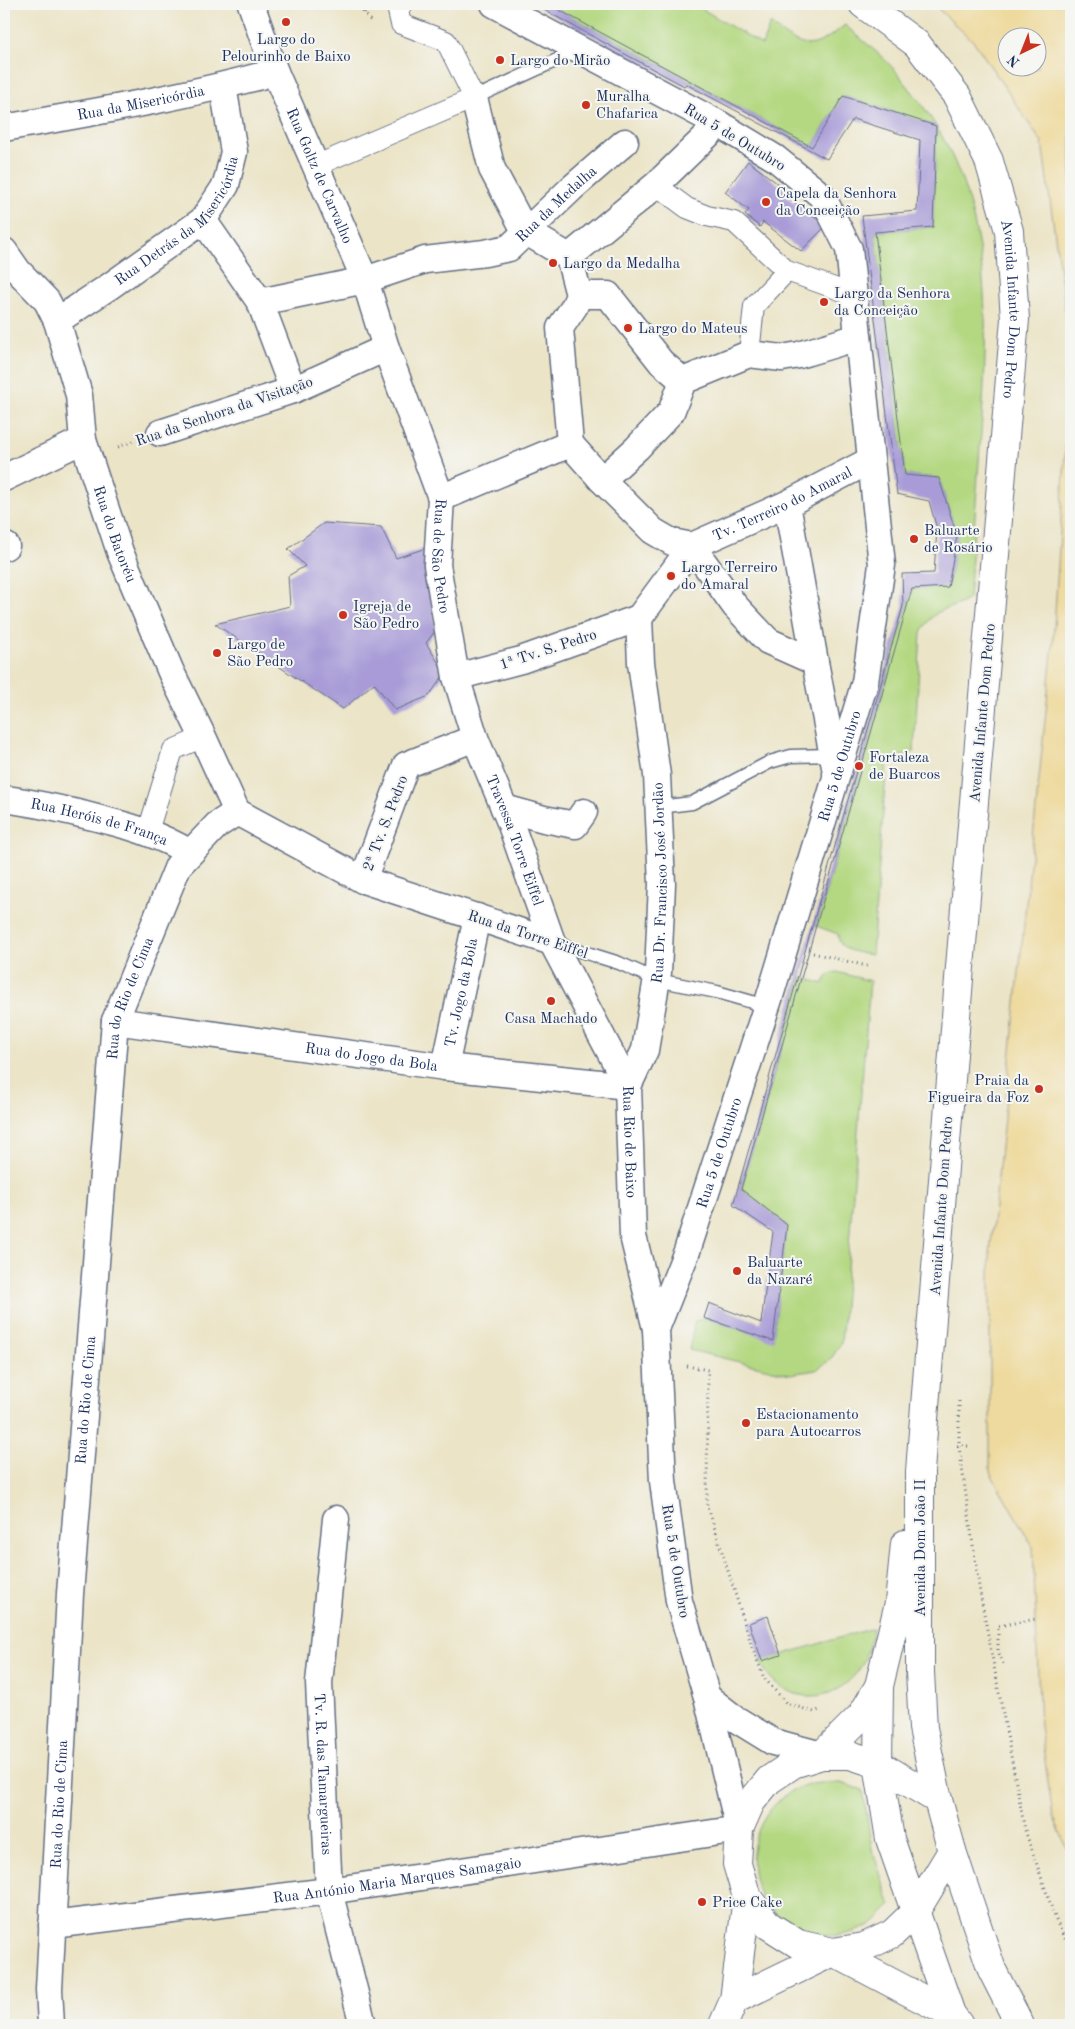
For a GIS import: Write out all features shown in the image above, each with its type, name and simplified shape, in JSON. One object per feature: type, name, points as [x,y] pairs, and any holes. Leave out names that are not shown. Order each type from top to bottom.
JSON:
[{"type":"street","name":"Rua Goltz de Carvalho","points":[[251,4],[275,72],[365,280],[386,348]]},
{"type":"street","points":[[402,4],[398,11],[401,24],[446,41],[474,98],[492,169],[525,231],[569,257],[578,294],[574,307],[560,328],[570,444],[602,480],[654,532],[672,542],[692,546],[736,606],[768,641],[815,662]]},
{"type":"street","name":"Rua 5 de Outubro","points":[[494,4],[719,124],[775,158],[822,196],[849,249],[882,564],[866,682],[834,766],[766,1006],[687,1251],[656,1329],[663,1481],[679,1601],[708,1697],[739,1829]]},
{"type":"street","name":"Avenida Infante Dom Pedro","points":[[863,4],[917,44],[958,96],[989,161],[1009,231],[1015,319],[920,1472]]},
{"type":"street","name":"Rua da Misericórdia","points":[[4,128],[144,103],[223,86],[275,72]]},
{"type":"street","name":"Rua Detrás da Misericórdia","points":[[57,320],[110,286],[203,220],[226,185],[234,152],[223,86]]},
{"type":"street","points":[[315,166],[474,98]]},
{"type":"street","points":[[569,257],[656,185],[719,124]]},
{"type":"street","name":"Rua da Medalha","points":[[260,302],[365,280],[425,260],[509,248],[525,231],[625,142]]},
{"type":"street","points":[[656,185],[687,208],[707,216],[734,222],[787,271],[854,295]]},
{"type":"street","points":[[203,220],[260,302],[293,390]]},
{"type":"street","name":"Rua do Batoréu","points":[[4,251],[18,271],[47,300],[57,320],[78,395],[86,448],[120,552],[170,672],[203,737],[237,812]]},
{"type":"street","points":[[749,354],[754,306],[787,271]]},
{"type":"street","points":[[578,294],[608,295],[661,362],[683,382]]},
{"type":"street","points":[[602,480],[637,448],[671,412],[683,382],[749,354],[782,358],[858,337]]},
{"type":"street","name":"Rua da Senhora da Visitação","points":[[160,433],[293,390],[386,348]]},
{"type":"street","name":"Rua de São Pedro","points":[[386,348],[441,498],[436,565],[456,677],[475,738]]},
{"type":"street","points":[[441,498],[570,444]]},
{"type":"street","points":[[4,478],[86,448]]},
{"type":"street","name":"Tv. Terreiro do Amaral","points":[[692,546],[787,504],[871,460]]},
{"type":"street","points":[[787,504],[834,766]]},
{"type":"street","points":[[639,618],[692,546]]},
{"type":"street","name":"1ª Tv. S. Pedro","points":[[456,677],[521,660],[639,618]]},
{"type":"street","name":"Rua Dr. Francisco José Jordão","points":[[628,1086],[645,1050],[657,980],[662,884],[657,775],[641,663],[639,618]]},
{"type":"street","points":[[148,832],[173,750],[203,737]]},
{"type":"street","name":"2ª Tv. S. Pedro","points":[[363,880],[406,765],[475,738]]},
{"type":"street","name":"Travessa Torre Eiffel","points":[[475,738],[504,808],[552,942]]},
{"type":"street","name":"Rua Heróis de França","points":[[4,799],[40,803],[148,832],[167,839],[190,853]]},
{"type":"street","points":[[504,808],[575,825],[584,812]]},
{"type":"street","name":"Rua da Torre Eiffel","points":[[237,812],[363,880],[552,942]]},
{"type":"street","name":"Rua do Rio de Cima","points":[[51,2025],[49,1989],[70,1594],[115,1021],[178,866],[217,825],[237,812]]},
{"type":"street","name":"Tv. Jogo da Bola","points":[[445,1067],[477,917]]},
{"type":"street","name":"Rua Rio de Baixo","points":[[552,942],[628,1086],[632,1236],[656,1329]]},
{"type":"street","name":"Rua do Jogo da Bola","points":[[115,1021],[445,1067],[628,1086]]},
{"type":"street","name":"Avenida Dom João II","points":[[920,1472],[909,1508],[899,1603],[879,1686],[878,1764],[890,1839],[955,2019]]},
{"type":"street","name":"Avenida Dom João II","points":[[920,1472],[920,1672],[923,1728],[938,1800],[952,1851],[992,1970],[1020,2025]]},
{"type":"street","name":"Tv. R. das Tamargueiras","points":[[336,1519],[319,1683],[329,1890],[363,2025]]},
{"type":"street","points":[[879,1686],[862,1715],[822,1755],[793,1764],[769,1780],[751,1802],[739,1829],[737,1864],[747,1897],[768,1926],[798,1944],[833,1952],[955,2019]]},
{"type":"street","points":[[708,1697],[734,1718],[773,1742],[822,1755],[850,1755],[878,1764],[938,1800]]},
{"type":"street","name":"Rua António Maria Marques Samagaio","points":[[52,1924],[329,1890],[739,1829]]},
{"type":"street","points":[[734,2000],[833,1952],[864,1947],[892,1934],[915,1912],[952,1851]]},
{"type":"street","points":[[723,2025],[734,2000],[747,1897]]},
{"type":"lane","points":[[474,98],[579,50]]},
{"type":"lane","points":[[659,807],[692,803],[770,762],[791,756],[834,766]]},
{"type":"lane","name":"Rua da Torre Eiffel","points":[[552,942],[619,963],[657,980],[717,992],[766,1006]]},
{"type":"path","points":[[356,4],[371,20]]},
{"type":"path","points":[[364,14],[372,4]]},
{"type":"path","name":"Rua da Senhora da Visitação","points":[[86,448],[160,433]]},
{"type":"path","points":[[808,953],[871,967]]},
{"type":"path","points":[[960,1393],[959,1446],[979,1588],[1025,1830],[1057,1924],[1071,1950]]},
{"type":"path","points":[[950,1446],[972,1446]]},
{"type":"path","points":[[1003,1664],[998,1652],[998,1626],[1036,1618]]},
{"type":"green space","points":[[548,4],[694,4],[762,45],[770,24],[791,39],[807,45],[823,40],[845,25],[893,68],[916,96],[936,126],[843,96],[812,147]]},
{"type":"green space","points":[[936,126],[955,163],[969,201],[978,241],[983,282],[985,365],[969,599],[937,613],[926,624],[921,633],[914,752],[887,761],[872,955],[845,948],[839,940],[838,934],[816,926],[912,589],[948,586],[957,536],[939,478],[905,475],[875,232],[933,227]]},
{"type":"green space","points":[[837,972],[870,981],[841,1344],[830,1360],[816,1370],[790,1374],[689,1350],[695,1321],[704,1318],[773,1340],[787,1225],[741,1189],[802,977],[823,984],[829,974]]},
{"type":"green space","points":[[873,1628],[860,1668],[849,1681],[836,1690],[822,1695],[807,1696],[793,1693],[780,1686],[769,1676],[760,1661]]},
{"type":"green space","points":[[818,1783],[841,1783],[863,1790],[872,1849],[891,1906],[872,1924],[859,1930],[831,1936],[803,1931],[779,1917],[760,1894],[752,1864],[757,1834],[763,1820],[772,1808],[783,1797],[796,1789]]},
{"type":"sand","points":[[933,4],[1071,4],[1071,350],[1042,143],[998,78],[1048,78],[1048,28],[998,28],[998,77],[975,43]]},
{"type":"sand","name":"Praia da Figueira da Foz","points":[[1071,364],[1071,1857],[1053,1816],[1040,1726],[1033,1547],[990,1472],[990,1254],[1053,643]]},
{"type":"building","name":"Fortaleza de Buarcos","points":[[533,4],[548,4],[812,147],[843,96],[936,126],[933,227],[875,232],[905,475],[939,478],[957,536],[948,587],[912,589],[741,1189],[787,1225],[773,1341],[704,1318],[709,1303],[761,1323],[773,1232],[733,1205],[903,606],[902,574],[934,573],[937,529],[929,501],[897,494],[862,216],[917,211],[920,140],[853,119],[827,159],[686,84],[684,86]]},
{"type":"building","name":"Capela da Senhora da Conceição","points":[[748,161],[786,190],[783,194],[826,226],[801,251],[763,222],[760,227],[745,215],[749,210],[725,192]]},
{"type":"building","name":"Igreja de São Pedro","points":[[324,523],[381,527],[396,558],[426,548],[436,630],[426,643],[445,673],[429,696],[395,710],[374,683],[343,709],[215,624],[290,606],[288,576],[305,566],[288,549]]},
{"type":"building","points":[[768,1616],[781,1655],[762,1661],[749,1623]]},
{"type":"place","name":"Largo do Pelourinho de Baixo","points":[[286,22]]},
{"type":"place","name":"Largo do Mirão","points":[[500,60]]},
{"type":"place","name":"Muralha Chafarica","points":[[586,105]]},
{"type":"place","name":"Capela da Senhora da Conceição","points":[[766,202]]},
{"type":"place","name":"Largo da Medalha","points":[[553,263]]},
{"type":"place","name":"Largo da Senhora da Conceição","points":[[824,302]]},
{"type":"place","name":"Largo do Mateus","points":[[628,328]]},
{"type":"place","name":"Baluarte de Rosário","points":[[914,539]]},
{"type":"place","name":"Largo Terreiro do Amaral","points":[[671,576]]},
{"type":"place","name":"Igreja de São Pedro","points":[[343,615]]},
{"type":"place","name":"Largo de São Pedro","points":[[217,653]]},
{"type":"place","name":"Fortaleza de Buarcos","points":[[859,766]]},
{"type":"place","name":"Casa Machado","points":[[551,1001]]},
{"type":"place","name":"Praia da Figueira da Foz","points":[[1039,1089]]},
{"type":"place","name":"Baluarte da Nazaré","points":[[737,1271]]},
{"type":"place","name":"Estacionamento para Autocarros","points":[[746,1423]]},
{"type":"place","name":"Price Cake","points":[[702,1902]]}]
